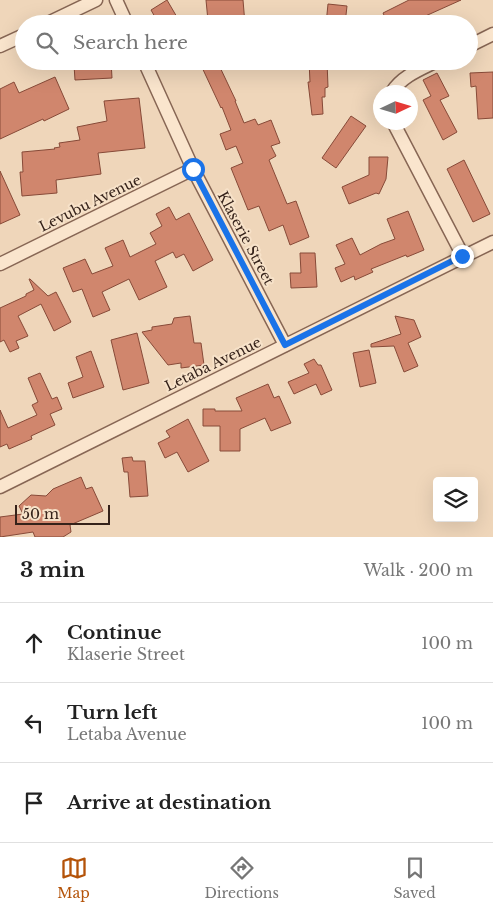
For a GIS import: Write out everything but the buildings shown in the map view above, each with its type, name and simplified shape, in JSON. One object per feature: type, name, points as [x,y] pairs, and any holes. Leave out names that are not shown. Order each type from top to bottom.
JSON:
[{"type":"street","points":[[65,15],[96,0]]},
{"type":"street","points":[[116,0],[123,15]]},
{"type":"street","points":[[478,42],[493,34]]},
{"type":"street","points":[[0,46],[15,39]]},
{"type":"street","name":"Klaserie Street","points":[[148,70],[193,169],[285,345]]},
{"type":"street","points":[[398,85],[402,80],[419,70]]},
{"type":"street","points":[[397,130],[462,256]]},
{"type":"street","name":"Levubu Avenue","points":[[0,264],[193,169]]},
{"type":"street","name":"Letaba Avenue","points":[[0,487],[493,242]]},
{"type":"route","points":[[193,169],[285,345],[462,256]]}]
